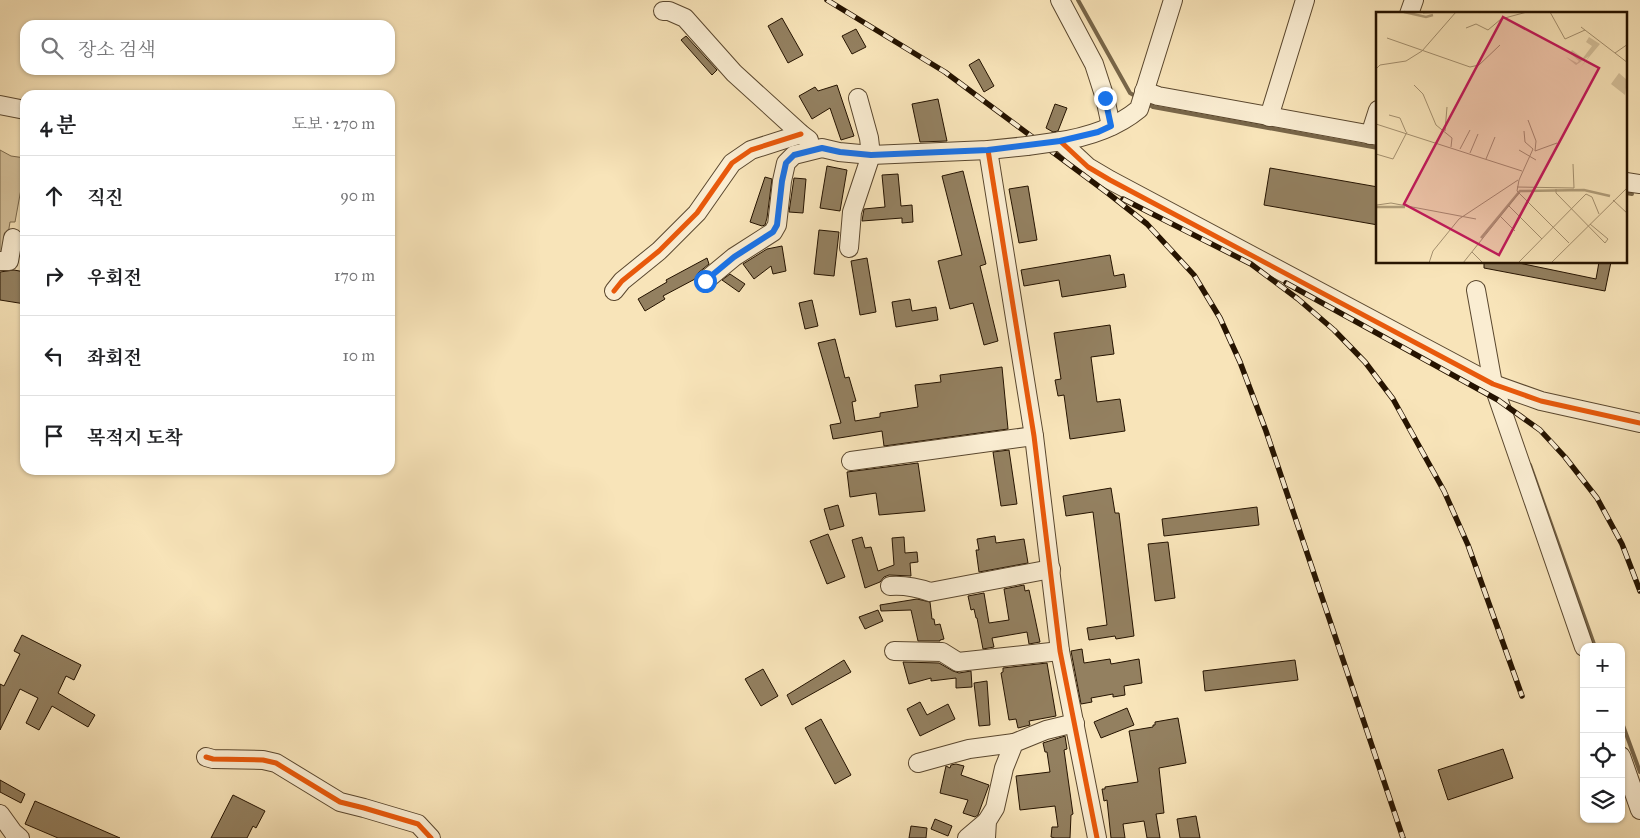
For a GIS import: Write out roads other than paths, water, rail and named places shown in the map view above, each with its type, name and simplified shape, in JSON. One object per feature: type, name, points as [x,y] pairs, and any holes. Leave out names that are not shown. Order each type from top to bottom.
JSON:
[{"type":"street","points":[[1060,0],[1094,64],[1105,98],[1111,126]]},
{"type":"street","points":[[663,11],[669,10],[685,18],[734,73],[801,134],[822,148],[871,155],[988,150],[1058,142],[1098,132],[1129,117],[1142,98],[1172,0]]},
{"type":"street","points":[[1268,117],[1305,0]]},
{"type":"street","points":[[1410,12],[1414,0]]},
{"type":"street","points":[[1142,98],[1158,96],[1374,135],[1376,122]]},
{"type":"street","points":[[849,248],[852,212],[871,155],[869,138],[858,98]]},
{"type":"street","points":[[0,105],[20,109]]},
{"type":"street","points":[[614,291],[697,213],[732,163],[751,150],[801,134]]},
{"type":"street","points":[[1058,142],[1088,167],[1110,180],[1492,384],[1541,401],[1640,423]]},
{"type":"street","points":[[705,281],[734,257],[773,232],[777,225],[786,163],[794,155],[822,148]]},
{"type":"street","points":[[988,150],[1034,436],[1060,651],[1097,838]]},
{"type":"street","points":[[0,261],[9,262],[13,238]]},
{"type":"street","points":[[1476,290],[1492,384],[1583,643]]},
{"type":"street","points":[[851,461],[1034,436]]},
{"type":"street","points":[[890,586],[902,585],[930,592],[1051,569]]},
{"type":"street","points":[[894,651],[942,652],[958,662],[1060,651]]},
{"type":"street","points":[[918,762],[969,749],[1014,744],[1046,730],[1075,722]]},
{"type":"street","points":[[967,838],[987,830],[1004,768],[1014,744]]},
{"type":"street","points":[[206,757],[214,759],[264,760],[276,764],[291,771],[340,802],[418,824],[431,838]]},
{"type":"street","points":[[1625,767],[1640,810]]},
{"type":"street","points":[[0,814],[13,832],[20,838]]},
{"type":"waterway","points":[[1078,0],[1130,93],[1137,97]]},
{"type":"waterway","points":[[1147,103],[1153,107],[1376,148]]},
{"type":"waterway","points":[[1628,193],[1632,194]]},
{"type":"waterway","points":[[1530,465],[1594,643]]},
{"type":"waterway","points":[[1625,731],[1640,772]]},
{"type":"railway","points":[[827,0],[945,72],[1109,194],[1147,224],[1194,275],[1220,318],[1240,362],[1266,431],[1403,838]]},
{"type":"railway","points":[[1123,199],[1251,264],[1298,299],[1334,330],[1365,362],[1393,399],[1444,491],[1468,545],[1522,696]]},
{"type":"railway","points":[[1286,283],[1498,400],[1540,430],[1565,457],[1597,498],[1622,544],[1640,591]]}]
